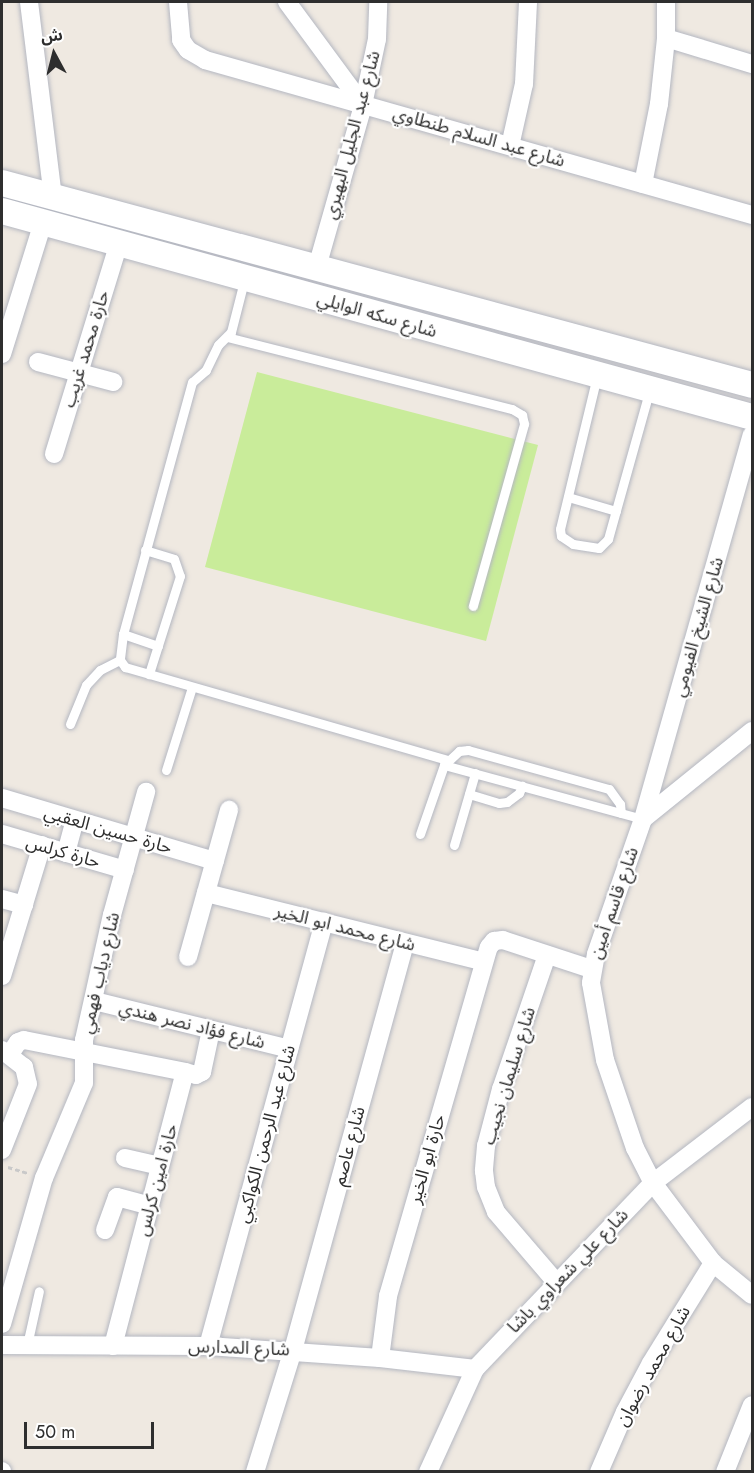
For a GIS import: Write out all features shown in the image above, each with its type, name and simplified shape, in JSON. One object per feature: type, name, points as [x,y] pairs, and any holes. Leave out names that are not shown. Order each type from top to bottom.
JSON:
[{"type":"main road","name":"شارع سكه الوايلي","points":[[2,183],[753,385]]},
{"type":"main road","name":"شارع سكه الوايلي","points":[[3,217],[43,222],[753,417]]},
{"type":"street","points":[[29,2],[53,197]]},
{"type":"street","name":"شارع عبد السلام طنطاوي","points":[[178,2],[182,40],[188,50],[205,60],[753,215]]},
{"type":"street","points":[[287,2],[363,105]]},
{"type":"street","name":"شارع عبد الجليل البهيري","points":[[317,267],[363,105],[377,39],[378,2]]},
{"type":"street","points":[[510,146],[524,84],[528,2]]},
{"type":"street","points":[[643,184],[659,104],[666,38],[666,2]]},
{"type":"street","points":[[666,38],[753,64]]},
{"type":"street","points":[[2,354],[43,222]]},
{"type":"street","name":"حارة محمد غريب","points":[[54,454],[119,243]]},
{"type":"street","points":[[38,362],[113,382]]},
{"type":"street","name":"شارع الشيخ الفيومي","points":[[643,819],[753,435]]},
{"type":"street","points":[[643,819],[753,731]]},
{"type":"street","name":"شارع دياب فهمي","points":[[2,1324],[44,1178],[84,1083],[84,1051],[94,1001],[146,792]]},
{"type":"street","name":"حارة حسين العقبي","points":[[2,798],[215,861]]},
{"type":"street","points":[[188,957],[229,810]]},
{"type":"street","name":"شارع قاسم أمين","points":[[643,819],[591,969],[596,1019],[605,1060],[635,1148],[653,1183],[713,1263],[736,1284],[753,1294]]},
{"type":"street","points":[[66,853],[75,820]]},
{"type":"street","name":"حارة كرلس","points":[[2,834],[125,870]]},
{"type":"street","points":[[2,976],[7,942],[24,905],[42,845]]},
{"type":"street","name":"شارع محمد ابو الخير","points":[[206,893],[484,962]]},
{"type":"street","points":[[2,899],[24,905]]},
{"type":"street","name":"شارع عبد الرحمن الكواكبي","points":[[208,1346],[324,922]]},
{"type":"street","points":[[484,962],[489,947],[494,941],[503,940],[591,969]]},
{"type":"street","name":"شارع عاصم","points":[[255,1472],[293,1350],[405,943]]},
{"type":"street","name":"شارع سليمان نجيب","points":[[547,955],[501,1089],[486,1146],[484,1171],[486,1187],[496,1212],[556,1282]]},
{"type":"street","name":"حارة ابو الخير","points":[[380,1358],[388,1296],[484,962]]},
{"type":"street","name":"شارع فؤاد نصر هندي","points":[[94,1001],[289,1049]]},
{"type":"street","points":[[2,1150],[26,1091],[27,1075],[24,1067],[6,1052],[18,1042],[24,1040],[84,1051],[196,1075],[202,1072],[211,1030]]},
{"type":"street","name":"حارة امين كرلس","points":[[113,1347],[184,1072]]},
{"type":"street","name":"شارع علي شعراوي باشا","points":[[428,1472],[475,1369],[653,1183],[753,1107]]},
{"type":"street","points":[[125,1158],[160,1166]]},
{"type":"street","points":[[105,1230],[117,1197],[150,1206]]},
{"type":"street","name":"شارع محمد رضوان","points":[[599,1472],[625,1412],[651,1363],[713,1263]]},
{"type":"street","name":"شارع المدارس","points":[[2,1345],[208,1346],[293,1350],[475,1369]]},
{"type":"street","points":[[724,1472],[753,1405]]},
{"type":"lane","points":[[245,278],[231,332],[218,345],[206,370],[192,382],[123,634],[120,660],[125,667],[446,763],[475,774],[643,819]]},
{"type":"lane","points":[[227,337],[512,409],[522,415],[524,424],[473,606]]},
{"type":"lane","points":[[597,376],[560,529],[561,536],[573,544],[592,549],[605,545],[650,390]]},
{"type":"lane","points":[[568,497],[616,511]]},
{"type":"lane","points":[[145,550],[174,559],[180,570],[149,674]]},
{"type":"lane","points":[[123,634],[158,646]]},
{"type":"lane","points":[[70,724],[86,685],[100,670],[120,660]]},
{"type":"lane","points":[[166,770],[192,687]]},
{"type":"lane","points":[[420,834],[446,763],[459,751],[468,750],[609,789],[616,795],[621,813]]},
{"type":"lane","points":[[454,845],[475,774]]},
{"type":"lane","points":[[469,794],[499,803],[507,802],[519,793],[522,786]]},
{"type":"lane","points":[[27,1345],[39,1291]]},
{"type":"path","points":[[2,1165],[44,1178]]},
{"type":"green space","points":[[257,372],[538,445],[486,641],[205,567]]}]
